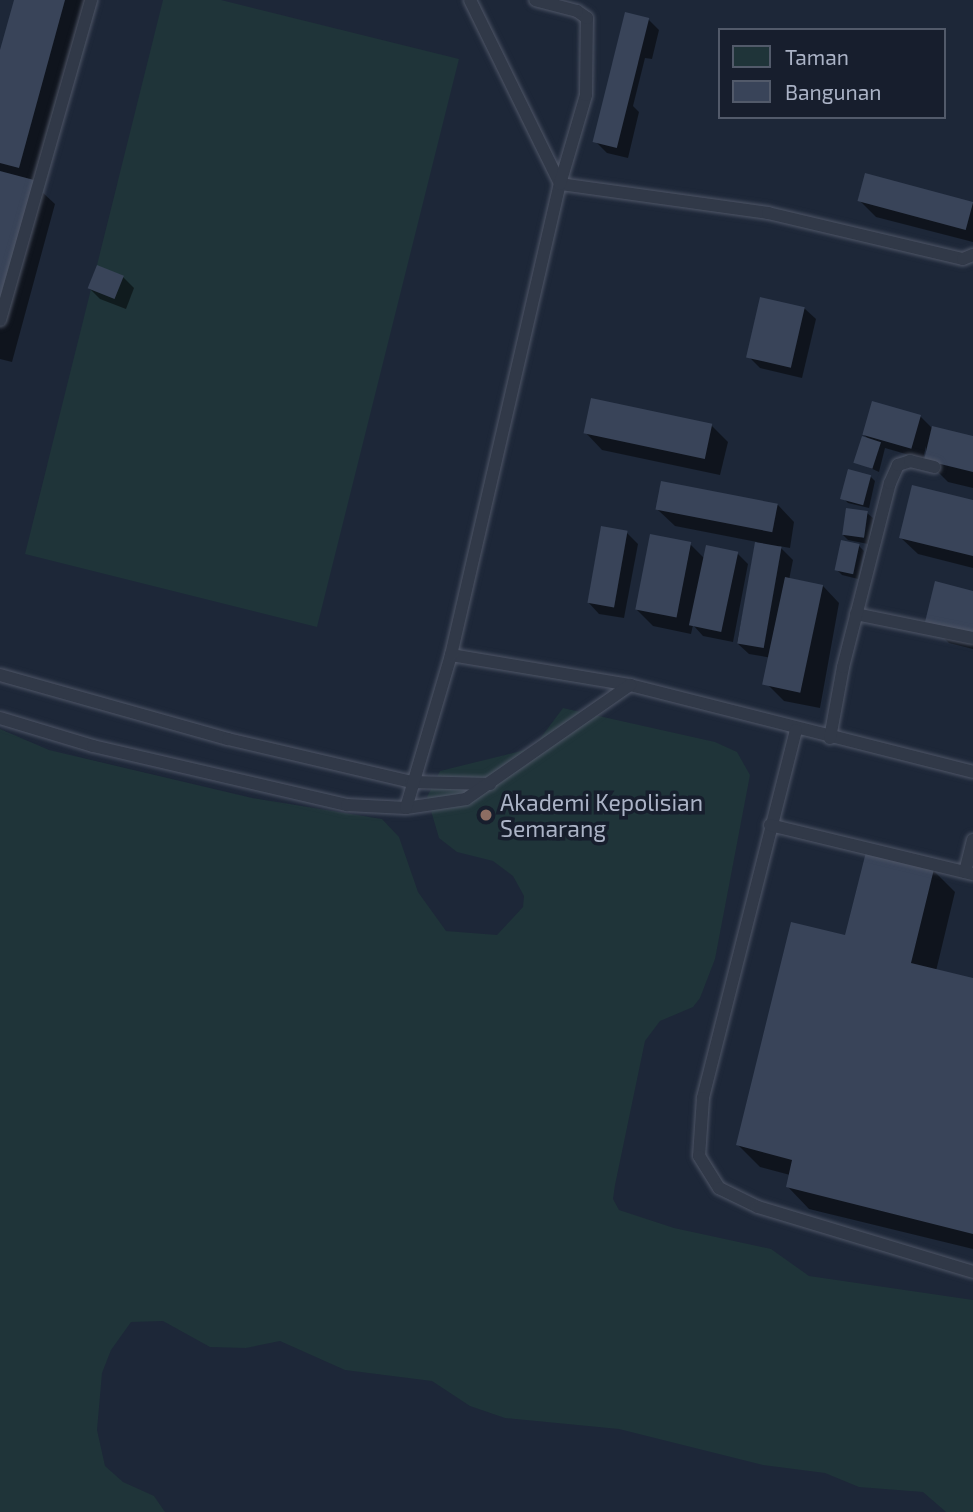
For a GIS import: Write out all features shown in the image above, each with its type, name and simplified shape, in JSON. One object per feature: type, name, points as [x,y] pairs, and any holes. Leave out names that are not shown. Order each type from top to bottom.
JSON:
[{"type":"lane","points":[[0,320],[91,0]]},
{"type":"lane","points":[[470,0],[560,184]]},
{"type":"lane","points":[[406,808],[411,782],[451,654],[560,184],[586,94],[589,24],[578,11],[535,0]]},
{"type":"lane","points":[[560,184],[768,213],[963,259],[973,255]]},
{"type":"lane","points":[[830,738],[856,614],[898,465],[910,461],[934,467]]},
{"type":"lane","points":[[856,614],[973,638]]},
{"type":"lane","points":[[451,654],[630,685],[796,730],[973,772]]},
{"type":"lane","points":[[0,675],[228,739],[411,782],[490,784]]},
{"type":"lane","points":[[0,718],[93,746],[347,805],[406,808],[466,799],[630,685]]},
{"type":"lane","points":[[796,730],[703,1098],[699,1156],[719,1188],[758,1207],[973,1272]]},
{"type":"lane","points":[[770,825],[969,873],[973,840]]},
{"type":"green space","points":[[163,0],[221,0],[459,59],[317,627],[25,554]]},
{"type":"green space","points":[[563,708],[715,742],[737,752],[750,775],[715,959],[700,998],[693,1007],[660,1021],[645,1041],[613,1199],[619,1210],[674,1228],[771,1249],[809,1276],[973,1300],[973,1512],[946,1512],[923,1492],[859,1487],[825,1473],[763,1465],[619,1429],[505,1418],[470,1406],[432,1381],[345,1370],[280,1341],[246,1348],[210,1347],[163,1321],[131,1322],[111,1350],[102,1373],[97,1430],[105,1466],[123,1482],[154,1496],[165,1512],[0,1512],[0,729],[49,750],[252,798],[382,819],[399,837],[418,892],[446,931],[497,935],[523,907],[524,896],[513,876],[493,861],[457,852],[439,838],[427,797],[440,771],[533,748]]},
{"type":"building","points":[[14,0],[65,0],[19,168],[0,163],[0,50]]},
{"type":"building","points":[[625,12],[649,18],[617,148],[593,142]]},
{"type":"building","points":[[0,171],[34,180],[0,303]]},
{"type":"building","points":[[865,173],[973,202],[966,230],[857,201]]},
{"type":"building","points":[[97,265],[124,276],[115,299],[88,288]]},
{"type":"building","points":[[760,297],[805,307],[791,368],[746,357]]},
{"type":"building","points":[[591,398],[712,424],[705,459],[584,433]]},
{"type":"building","points":[[872,401],[921,415],[911,449],[862,435]]},
{"type":"building","points":[[932,426],[973,436],[973,472],[924,460]]},
{"type":"building","points":[[862,436],[881,442],[872,469],[853,463]]},
{"type":"building","points":[[848,469],[871,475],[863,505],[840,499]]},
{"type":"building","points":[[661,481],[778,504],[772,532],[655,509]]},
{"type":"building","points":[[912,485],[973,500],[973,556],[899,538]]},
{"type":"building","points":[[846,508],[868,511],[864,538],[842,535]]},
{"type":"building","points":[[601,526],[628,531],[614,608],[587,603]]},
{"type":"building","points":[[650,534],[691,542],[677,618],[635,610]]},
{"type":"building","points":[[841,540],[860,544],[853,574],[835,570]]},
{"type":"building","points":[[755,542],[782,547],[764,648],[737,643]]},
{"type":"building","points":[[706,545],[738,552],[721,632],[689,625]]},
{"type":"building","points":[[785,577],[823,585],[800,693],[762,685]]},
{"type":"building","points":[[935,581],[973,591],[973,634],[925,622]]},
{"type":"building","points":[[866,852],[934,869],[911,963],[973,978],[973,1234],[786,1187],[792,1160],[736,1145],[791,922],[845,935]]},
{"type":"place","name":"Akademi Kepolisian Semarang","points":[[486,815]]}]
